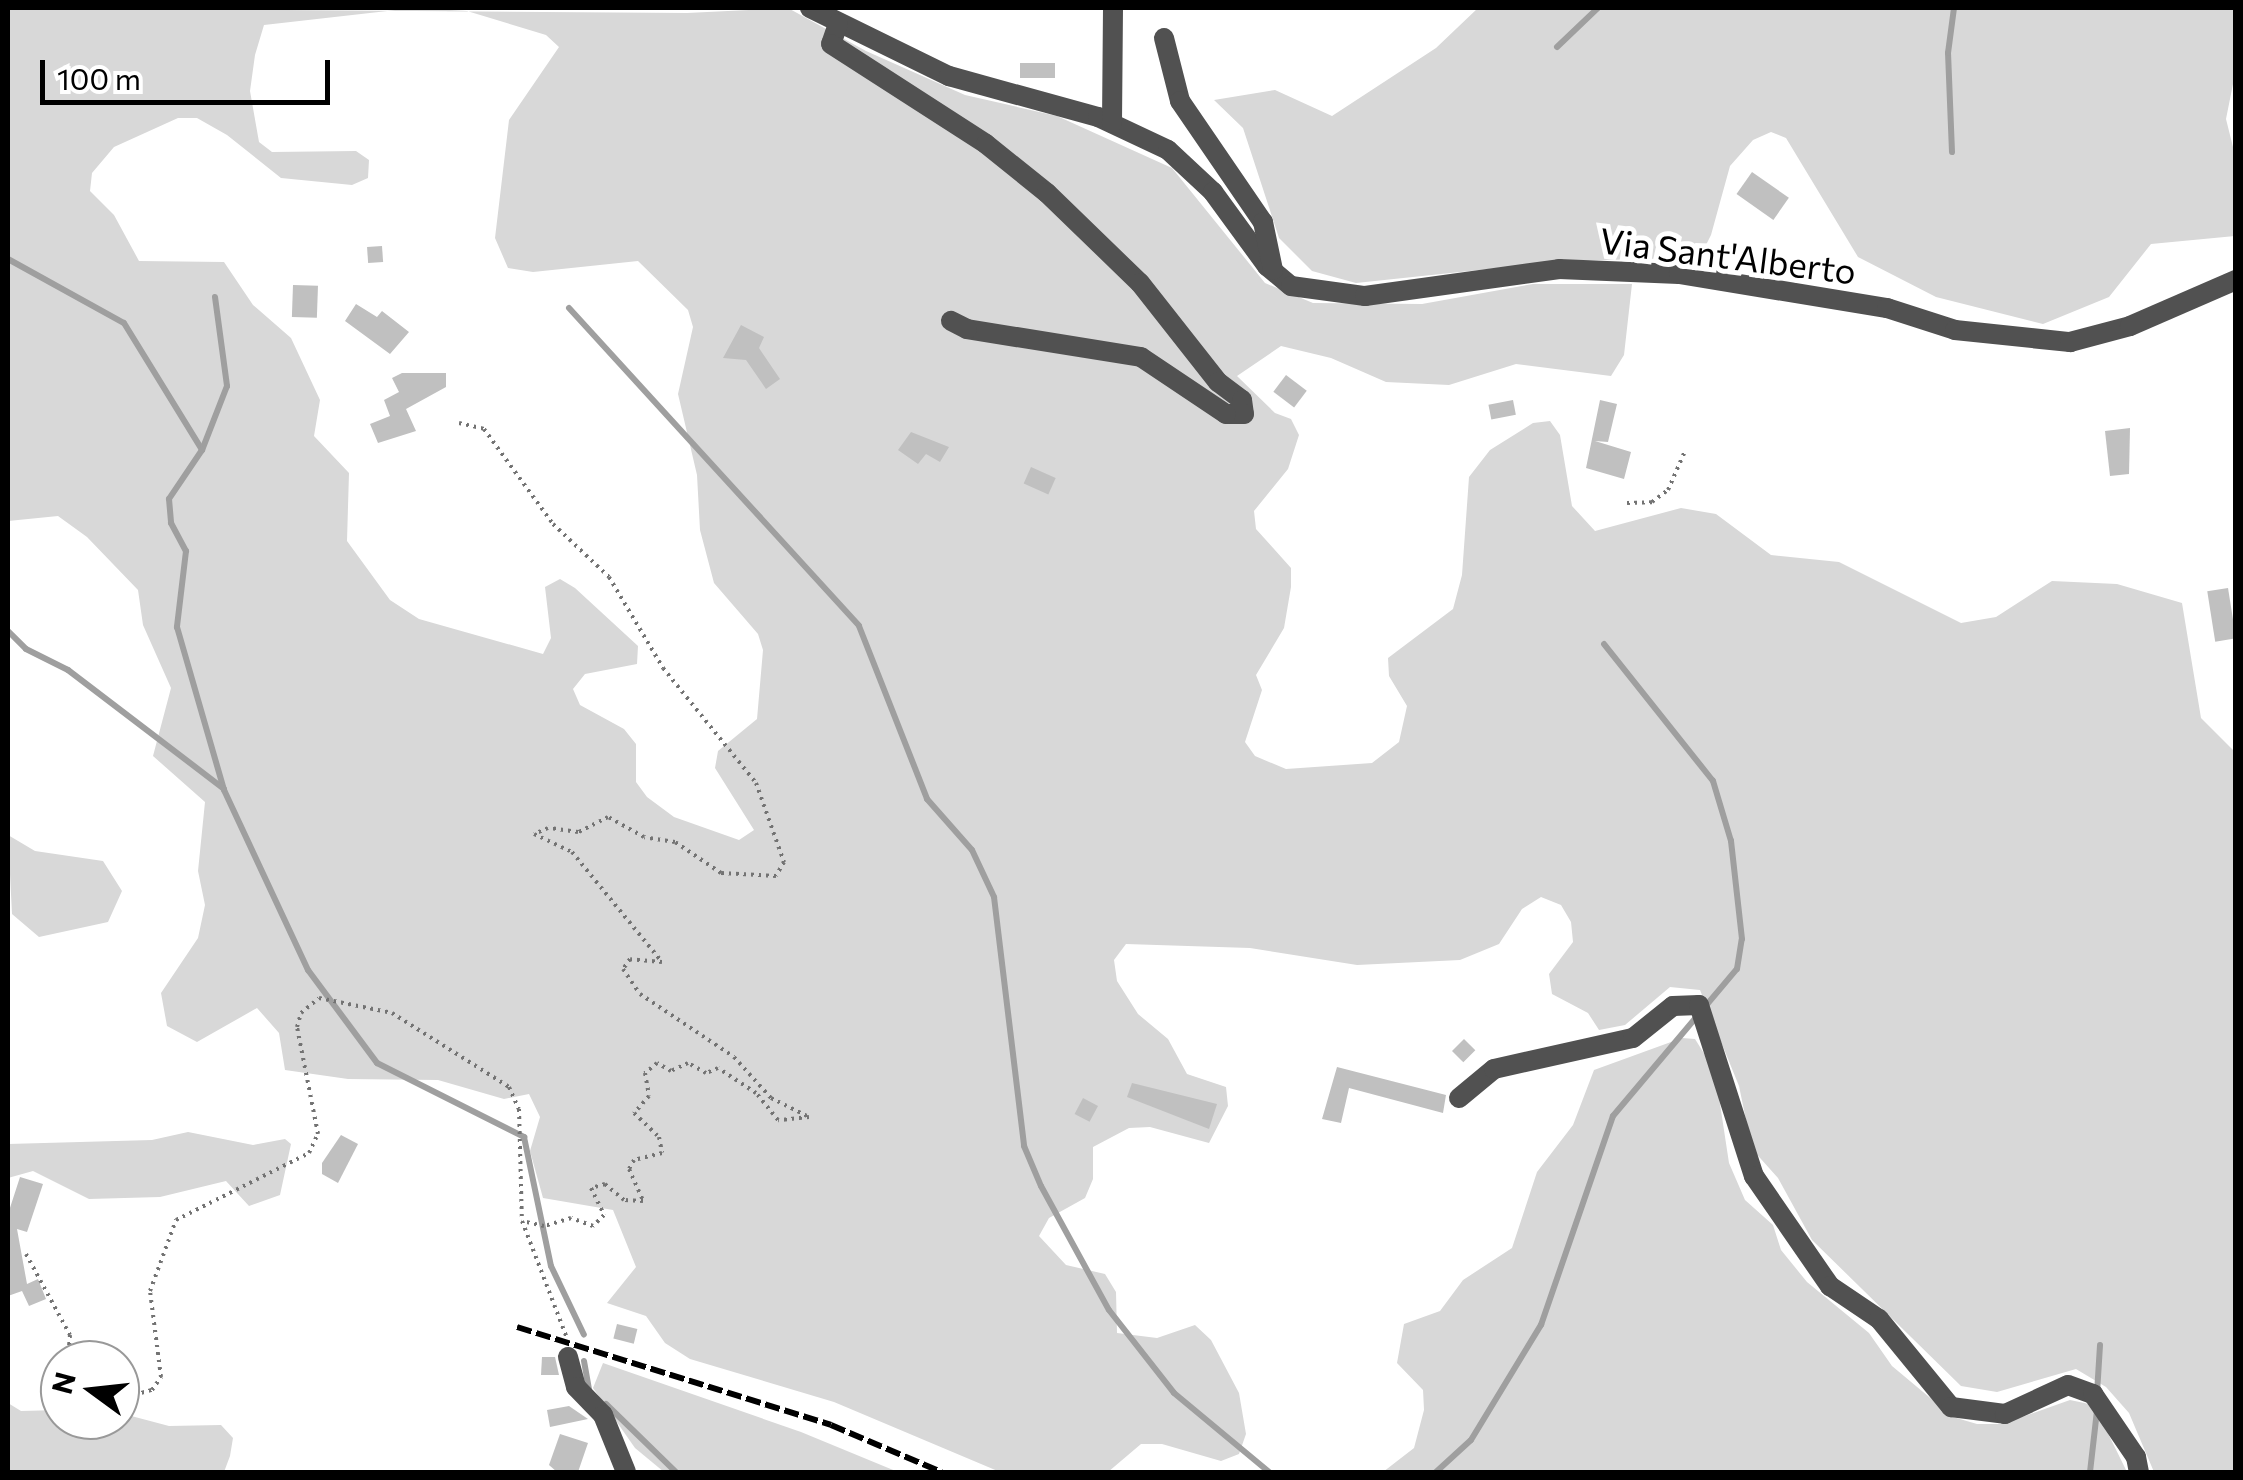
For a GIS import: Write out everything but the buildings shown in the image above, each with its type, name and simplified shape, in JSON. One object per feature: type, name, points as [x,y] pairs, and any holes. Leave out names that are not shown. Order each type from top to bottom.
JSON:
[{"type":"street","points":[[810,8],[949,76],[1112,124],[1168,150],[1213,192],[1274,272]]},
{"type":"street","points":[[1112,124],[1114,8]]},
{"type":"street","points":[[838,24],[831,44],[986,144],[1047,194],[1140,283],[1218,382],[1242,400],[1244,414],[1226,414],[1141,357],[967,329],[952,321]]},
{"type":"street","points":[[1164,38],[1180,100],[1264,222],[1274,272]]},
{"type":"street","name":"Via Sant'Alberto","points":[[1274,272],[1291,286],[1365,296],[1558,269],[1679,274],[1887,308],[1955,330],[2070,342],[2130,326],[2236,280]]},
{"type":"street","points":[[1459,1098],[1494,1069],[1633,1038],[1673,1006],[1699,1006],[1754,1176],[1830,1286],[1879,1319],[1951,1407],[2004,1414],[2068,1385],[2093,1394],[2136,1457],[2139,1472]]},
{"type":"street","points":[[568,1356],[576,1387],[602,1414],[626,1472]]},
{"type":"path","points":[[459,423],[484,428],[553,524],[609,577],[664,668],[756,783],[784,862],[776,876],[721,874],[675,842],[644,837],[608,817],[578,832],[548,828],[534,834],[572,852],[662,962],[630,959],[623,970],[640,994],[734,1057],[788,1110],[810,1117],[778,1120],[756,1093],[718,1068],[706,1073],[688,1063],[670,1071],[657,1063],[645,1072],[649,1096],[634,1113],[658,1137],[662,1153],[634,1160],[629,1169],[644,1201],[624,1200],[605,1184],[591,1188],[604,1215],[593,1226],[571,1218],[544,1226],[522,1220]]},
{"type":"path","points":[[1626,502],[1652,502],[1668,490],[1685,451]]},
{"type":"path","points":[[140,1393],[152,1390],[161,1377],[150,1291],[176,1220],[309,1154],[318,1134],[297,1027],[301,1012],[319,998],[392,1012],[509,1087],[519,1110],[522,1220],[550,1298],[563,1315],[568,1356]]},
{"type":"path","points":[[26,1254],[70,1340]]},
{"type":"shaded area","points":[[8,8],[389,11],[264,25],[250,91],[259,142],[272,152],[356,151],[369,160],[368,178],[352,185],[281,178],[227,135],[197,118],[178,118],[114,147],[92,173],[90,191],[114,215],[139,261],[224,262],[253,305],[291,338],[320,400],[314,436],[349,473],[347,541],[390,600],[419,619],[543,654],[551,638],[545,587],[560,579],[575,588],[638,646],[637,664],[585,674],[573,689],[580,705],[624,729],[636,744],[636,782],[647,797],[674,817],[739,840],[754,830],[715,768],[718,751],[757,719],[763,650],[758,634],[714,583],[700,530],[697,475],[678,394],[693,327],[688,310],[638,261],[533,272],[508,268],[495,238],[509,120],[559,47],[546,35],[468,11],[687,13],[788,8],[866,51],[965,95],[1057,116],[1172,168],[1265,283],[1313,303],[1422,304],[1533,284],[1632,284],[1624,355],[1611,376],[1516,364],[1449,385],[1386,382],[1331,358],[1281,346],[1237,376],[1275,413],[1291,419],[1299,435],[1288,469],[1254,511],[1256,529],[1291,568],[1291,587],[1284,628],[1256,675],[1262,690],[1245,742],[1255,756],[1286,769],[1372,763],[1399,742],[1407,706],[1389,676],[1388,658],[1453,609],[1462,575],[1469,477],[1490,450],[1533,423],[1550,421],[1560,435],[1572,506],[1595,531],[1681,508],[1716,514],[1771,555],[1839,562],[1961,623],[1996,617],[2052,581],[2117,584],[2182,603],[2201,718],[2235,752],[2235,1472],[2154,1472],[2129,1413],[2106,1387],[2076,1369],[1997,1392],[1961,1386],[1812,1240],[1778,1178],[1752,1149],[1739,1086],[1700,990],[1670,987],[1625,1025],[1599,1030],[1588,1013],[1552,994],[1549,974],[1573,942],[1571,922],[1561,905],[1541,897],[1522,909],[1499,944],[1460,960],[1357,965],[1250,948],[1126,944],[1114,960],[1117,981],[1138,1014],[1168,1039],[1187,1074],[1226,1087],[1228,1106],[1209,1143],[1150,1127],[1129,1128],[1093,1147],[1093,1179],[1085,1198],[1049,1218],[1039,1236],[1066,1265],[1105,1274],[1116,1292],[1117,1333],[1157,1338],[1195,1325],[1211,1340],[1239,1393],[1246,1434],[1239,1454],[1221,1461],[1162,1444],[1141,1444],[1108,1472],[1000,1472],[834,1402],[690,1359],[665,1343],[646,1316],[607,1303],[636,1267],[613,1210],[543,1198],[530,1151],[540,1117],[529,1094],[504,1099],[438,1080],[348,1079],[285,1070],[279,1033],[257,1008],[197,1042],[167,1026],[161,993],[198,938],[205,905],[198,871],[205,802],[153,756],[171,688],[143,625],[138,590],[87,537],[58,516],[8,521]]},
{"type":"shaded area","points":[[1478,8],[2235,8],[2235,74],[2226,119],[2235,155],[2235,236],[2151,244],[2109,297],[2043,324],[1936,297],[1858,257],[1786,138],[1771,132],[1753,140],[1730,166],[1711,235],[1703,251],[1687,258],[1563,261],[1356,283],[1312,271],[1279,238],[1243,128],[1214,100],[1275,90],[1332,116],[1436,48]]},
{"type":"shaded area","points":[[8,835],[35,851],[103,861],[122,891],[108,922],[39,937],[12,914]]},
{"type":"shaded area","points":[[1682,1038],[1695,1039],[1715,1071],[1729,1163],[1745,1200],[1773,1225],[1781,1250],[1807,1282],[1869,1333],[1892,1366],[1953,1417],[1977,1424],[2002,1424],[2070,1400],[2094,1405],[2127,1472],[1383,1472],[1414,1448],[1424,1410],[1423,1390],[1397,1363],[1404,1324],[1440,1311],[1463,1280],[1512,1248],[1537,1172],[1573,1125],[1594,1070]]},
{"type":"shaded area","points":[[188,1132],[253,1145],[285,1139],[291,1144],[280,1195],[249,1206],[226,1181],[160,1197],[89,1199],[33,1171],[8,1178],[8,1144],[152,1140]]},
{"type":"shaded area","points":[[603,1363],[801,1432],[898,1472],[664,1472],[635,1448],[593,1388]]},
{"type":"shaded area","points":[[8,1403],[21,1411],[40,1411],[40,1440],[140,1440],[140,1418],[169,1426],[221,1425],[233,1438],[224,1472],[8,1472]]},
{"type":"waterway","points":[[1557,47],[1598,8]]},
{"type":"waterway","points":[[1952,152],[1948,53],[1954,8]]},
{"type":"waterway","points":[[8,259],[124,323],[202,450]]},
{"type":"waterway","points":[[215,297],[227,386],[202,450],[169,499],[171,523],[186,551],[177,627],[224,790],[308,970],[377,1063],[524,1137],[551,1266],[584,1335]]},
{"type":"waterway","points":[[569,308],[859,626],[927,799],[972,850],[994,897],[1024,1146],[1041,1186],[1109,1310],[1174,1393],[1269,1472]]},
{"type":"waterway","points":[[8,631],[26,649],[68,670],[224,789]]},
{"type":"waterway","points":[[1436,1472],[1471,1440],[1541,1325],[1613,1116],[1737,969],[1742,939],[1731,841],[1713,781],[1604,644]]},
{"type":"waterway","points":[[2097,1393],[2100,1345]]},
{"type":"waterway","points":[[584,1361],[589,1389]]},
{"type":"waterway","points":[[606,1404],[676,1472]]},
{"type":"waterway","points":[[2090,1472],[2097,1411]]},
{"type":"railway","points":[[517,1327],[831,1425],[941,1472]]}]
